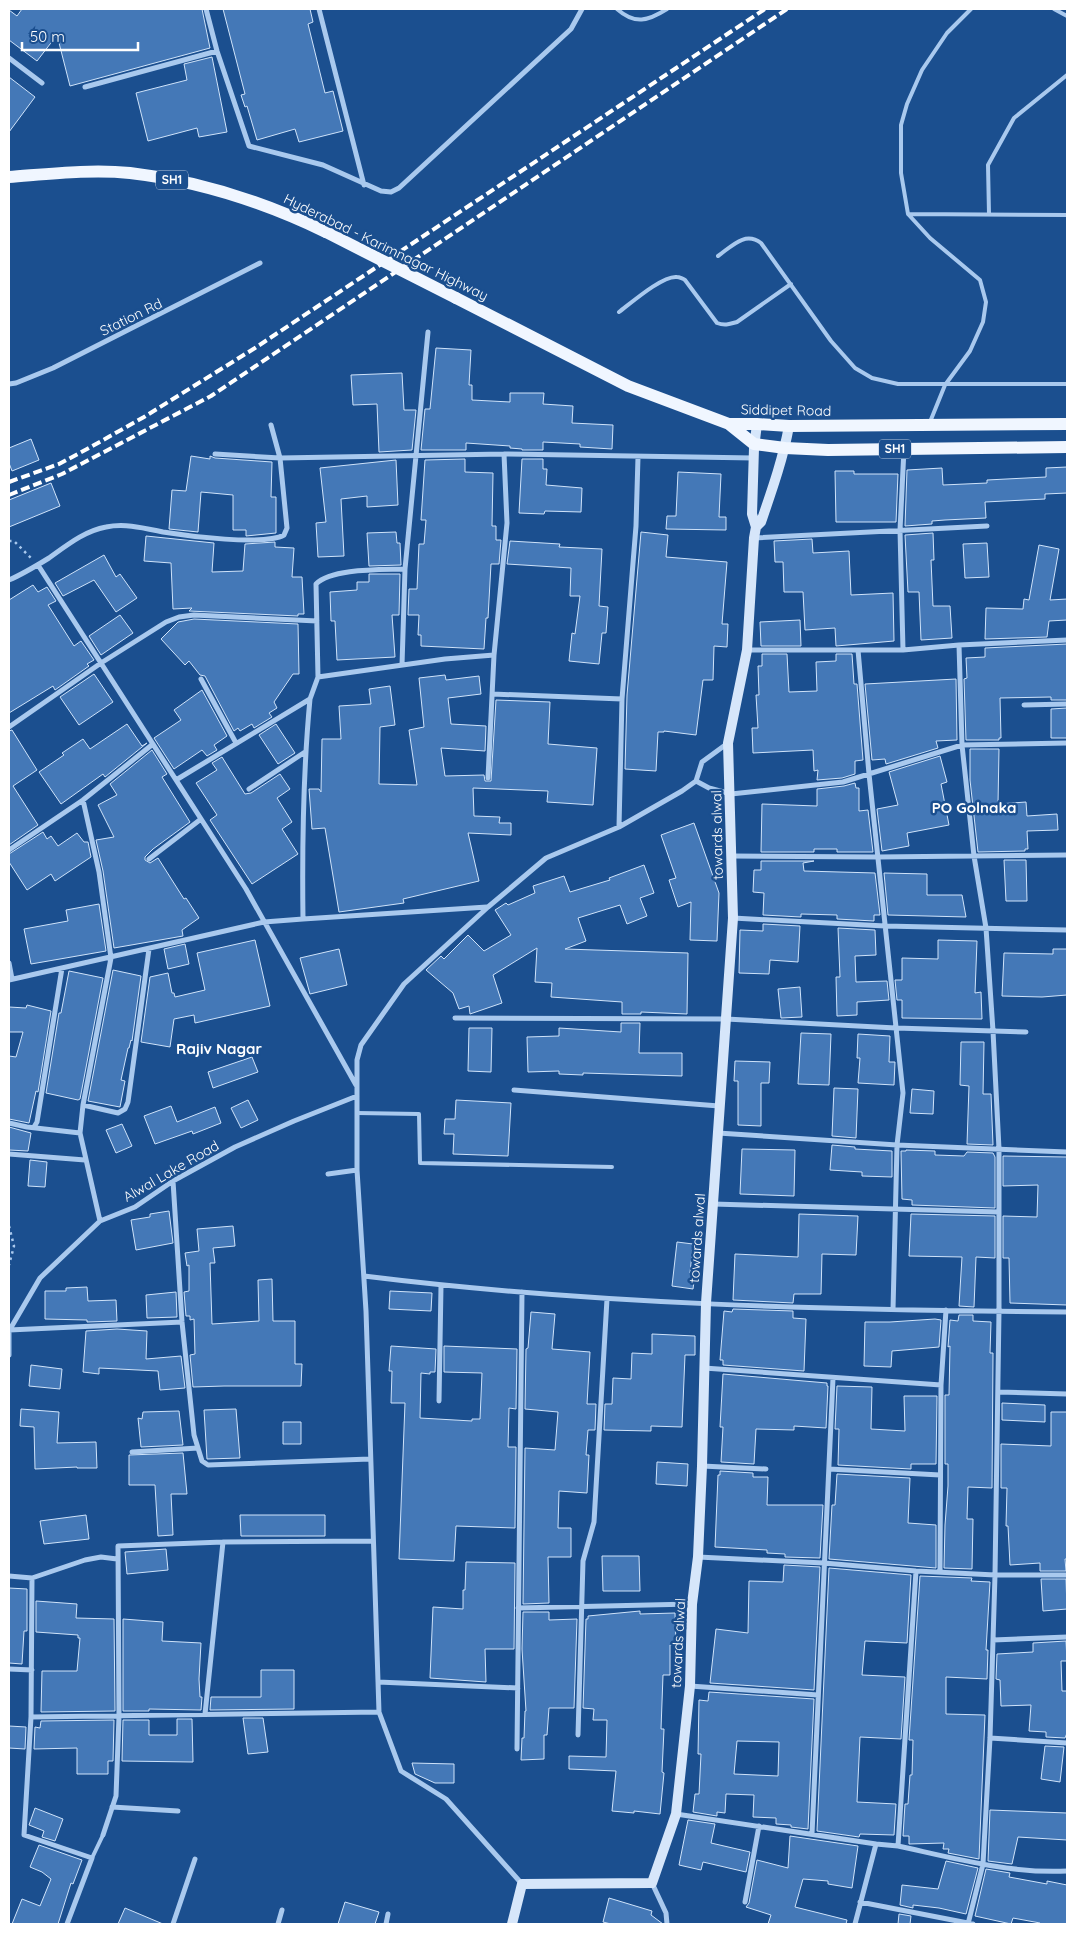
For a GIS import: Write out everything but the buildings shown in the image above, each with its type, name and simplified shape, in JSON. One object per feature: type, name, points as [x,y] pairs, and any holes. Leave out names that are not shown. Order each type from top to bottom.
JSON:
[{"type":"main road","name":"Hyderabad - Karimnagar Highway","points":[[9,178],[68,173],[129,173],[178,180],[208,187],[284,212],[628,386],[729,424]]},
{"type":"main road","name":"Siddipet Road","points":[[729,424],[789,426],[1067,424]]},
{"type":"main road","name":"Siddipet Road","points":[[729,424],[754,444]]},
{"type":"main road","name":"towards alwal","points":[[652,1883],[676,1814],[690,1686],[692,1604],[698,1557],[702,1466],[706,1303],[733,918],[731,794],[728,743],[747,650],[756,527],[752,514],[754,444],[757,424]]},
{"type":"main road","points":[[756,527],[761,522],[785,448],[789,426]]},
{"type":"main road","name":"SH1","points":[[754,444],[785,448],[1067,447]]},
{"type":"main road","points":[[512,1924],[522,1884],[652,1883]]},
{"type":"street","points":[[206,9],[217,51],[249,146],[323,165],[364,185],[380,191],[391,192],[399,188],[571,30],[582,9]]},
{"type":"street","points":[[319,9],[364,185]]},
{"type":"street","points":[[85,87],[217,51]]},
{"type":"street","points":[[9,58],[42,83]]},
{"type":"street","name":"Station Rd","points":[[9,384],[53,368],[260,264]]},
{"type":"street","points":[[402,665],[405,568],[428,332]]},
{"type":"street","points":[[9,580],[38,565],[73,540],[105,527],[133,525],[164,532],[251,540],[278,538],[284,535],[287,528],[280,458],[272,425]]},
{"type":"street","points":[[903,650],[900,530],[904,449]]},
{"type":"street","points":[[215,454],[280,458],[504,454],[754,458]]},
{"type":"street","points":[[488,778],[494,655],[507,523],[504,454]]},
{"type":"street","points":[[619,827],[622,698],[636,526],[638,457]]},
{"type":"street","points":[[754,538],[987,526]]},
{"type":"street","points":[[38,565],[246,889],[356,1086]]},
{"type":"street","points":[[303,919],[302,855],[305,752],[310,699],[318,677],[316,584],[322,578],[349,573],[405,568]]},
{"type":"street","points":[[9,728],[101,663],[166,622],[179,617],[204,616],[317,621]]},
{"type":"street","points":[[747,650],[903,650],[959,645],[1067,640]]},
{"type":"street","points":[[860,1902],[970,1924],[983,1864],[996,1575],[999,1149],[994,1031],[986,928],[974,856],[962,745],[959,645]]},
{"type":"street","points":[[858,650],[869,774],[903,1093],[897,1145],[893,1310]]},
{"type":"street","points":[[318,677],[445,659],[494,655]]},
{"type":"street","points":[[201,679],[236,743]]},
{"type":"street","points":[[492,694],[622,698]]},
{"type":"street","points":[[176,780],[310,699]]},
{"type":"street","points":[[1024,705],[1067,704]]},
{"type":"street","points":[[522,1884],[446,1799],[401,1771],[379,1712],[364,1276],[357,1170],[356,1086],[358,1060],[361,1045],[404,984],[488,907],[546,858],[619,827],[682,791],[696,780],[702,762],[728,743]]},
{"type":"street","points":[[696,780],[709,788],[731,794],[843,782],[962,745],[1067,743]]},
{"type":"street","points":[[9,850],[83,800],[153,744]]},
{"type":"street","points":[[249,790],[305,752]]},
{"type":"street","points":[[83,800],[98,863],[110,958],[82,1105],[80,1133],[100,1221]]},
{"type":"street","points":[[149,859],[201,819]]},
{"type":"street","points":[[731,856],[1067,855]]},
{"type":"street","points":[[9,963],[10,979],[264,922],[488,907]]},
{"type":"street","points":[[733,918],[885,926],[1067,930]]},
{"type":"street","points":[[82,1105],[118,1113],[125,1110],[128,1102],[149,949]]},
{"type":"street","points":[[34,1127],[37,1122],[62,968]]},
{"type":"street","points":[[455,1018],[726,1019],[896,1028],[1026,1032]]},
{"type":"street","points":[[514,1090],[720,1106]]},
{"type":"street","name":"Alwal Lake Road","points":[[9,1330],[40,1278],[100,1221],[135,1207],[173,1181],[235,1147],[357,1096]]},
{"type":"street","points":[[9,1123],[80,1133]]},
{"type":"street","points":[[718,1132],[897,1145],[1067,1152]]},
{"type":"street","points":[[9,1154],[85,1160]]},
{"type":"street","points":[[328,1174],[357,1170]]},
{"type":"street","points":[[173,1181],[182,1322],[194,1435],[202,1461],[208,1465],[370,1459]]},
{"type":"street","points":[[713,1204],[999,1212]]},
{"type":"street","points":[[364,1276],[441,1286],[607,1299],[893,1310],[1067,1312]]},
{"type":"street","points":[[439,1401],[441,1286]]},
{"type":"street","points":[[518,1749],[522,1292]]},
{"type":"street","points":[[578,1735],[583,1561],[594,1522],[607,1299]]},
{"type":"street","points":[[940,1571],[941,1384],[946,1310]]},
{"type":"street","points":[[9,1355],[9,1330],[182,1322]]},
{"type":"street","points":[[704,1368],[941,1384]]},
{"type":"street","points":[[812,1834],[833,1378]]},
{"type":"street","points":[[998,1392],[1067,1394]]},
{"type":"street","points":[[132,1452],[177,1451],[198,1448]]},
{"type":"street","points":[[702,1466],[766,1469]]},
{"type":"street","points":[[829,1469],[940,1475]]},
{"type":"street","points":[[103,1835],[116,1796],[119,1716],[118,1546],[224,1542],[373,1540]]},
{"type":"street","points":[[205,1714],[224,1542]]},
{"type":"street","points":[[9,1576],[32,1578],[85,1560],[101,1557],[117,1559]]},
{"type":"street","points":[[698,1557],[824,1563],[916,1571],[996,1575],[1067,1575]]},
{"type":"street","points":[[898,1846],[916,1571]]},
{"type":"street","points":[[32,1578],[31,1717],[24,1835],[92,1858],[67,1924]]},
{"type":"street","points":[[518,1608],[692,1604]]},
{"type":"street","points":[[993,1640],[1067,1637]]},
{"type":"street","points":[[9,1669],[32,1670]]},
{"type":"street","points":[[378,1682],[518,1688]]},
{"type":"street","points":[[690,1686],[818,1695]]},
{"type":"street","points":[[31,1717],[379,1712]]},
{"type":"street","points":[[990,1738],[1067,1743]]},
{"type":"street","points":[[112,1807],[178,1811]]},
{"type":"street","points":[[676,1814],[898,1846],[983,1864],[1043,1872],[1067,1871]]},
{"type":"street","points":[[745,1902],[759,1826]]},
{"type":"street","points":[[855,1924],[876,1844]]},
{"type":"street","points":[[174,1924],[195,1859]]},
{"type":"street","points":[[652,1883],[666,1913],[667,1924]]},
{"type":"street","points":[[278,1924],[282,1910]]},
{"type":"street","points":[[386,1924],[388,1914]]},
{"type":"lane","points":[[617,9],[624,15],[637,20],[650,19],[667,9]]},
{"type":"lane","points":[[929,425],[945,385],[970,351],[983,322],[986,302],[980,280],[930,238],[908,214],[901,173],[901,125],[906,104],[922,70],[947,33],[971,9]]},
{"type":"lane","points":[[1054,9],[1067,16]]},
{"type":"lane","points":[[989,214],[988,165],[1001,141],[1014,118],[1067,75]]},
{"type":"lane","points":[[908,214],[1067,215]]},
{"type":"lane","points":[[718,256],[737,242],[748,238],[755,238],[768,252],[830,341],[855,368],[872,378],[898,384],[1067,384]]},
{"type":"lane","points":[[619,312],[661,282],[669,278],[678,277],[685,280],[718,323],[723,325],[737,322],[791,284]]},
{"type":"lane","points":[[357,1113],[419,1114],[420,1162],[612,1167]]},
{"type":"lane","points":[[92,1858],[103,1835]]},
{"type":"path","points":[[9,541],[14,541],[38,565]]},
{"type":"path","points":[[9,1226],[14,1246],[9,1265]]},
{"type":"railway","points":[[9,482],[59,464],[89,448],[144,417],[255,348],[765,9]]},
{"type":"railway","points":[[9,495],[62,474],[211,396],[787,9]]},
{"type":"district","name":"PO Golnaka","points":[[974,808]]},
{"type":"district","name":"Rajiv Nagar","points":[[219,1049]]}]
